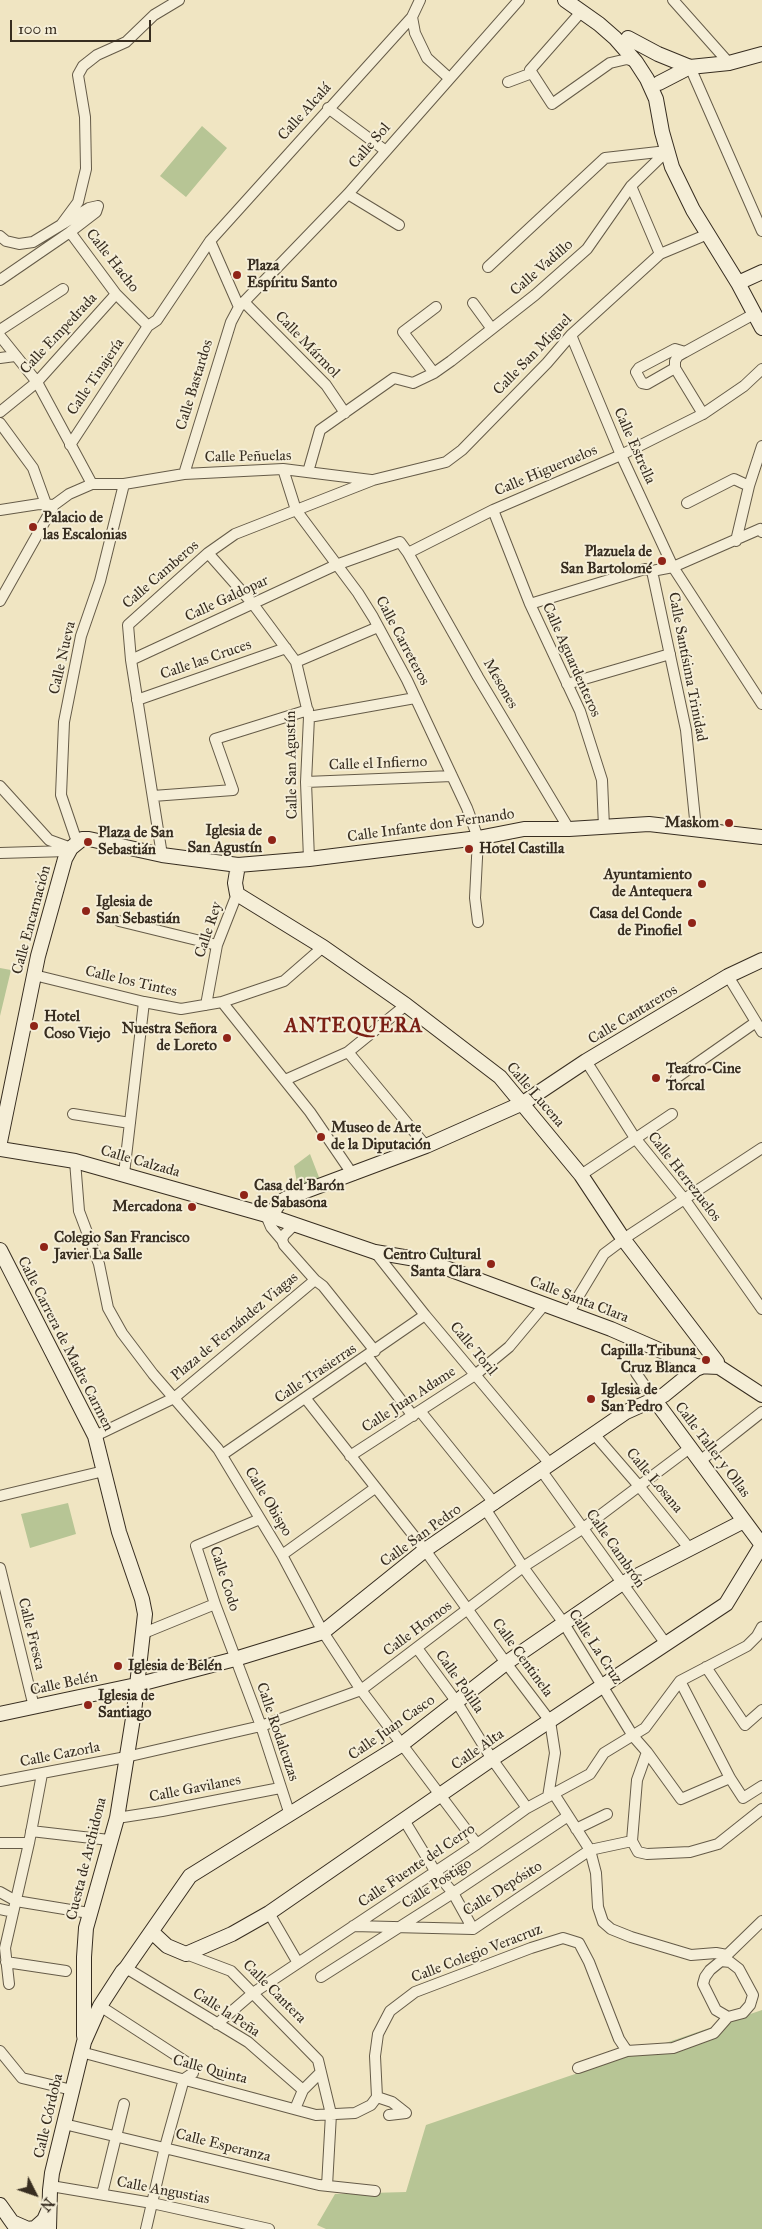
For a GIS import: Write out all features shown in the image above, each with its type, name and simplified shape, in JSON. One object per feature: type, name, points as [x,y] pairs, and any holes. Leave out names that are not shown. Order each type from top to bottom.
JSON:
[{"type":"street","points":[[61,225],[78,202],[86,169],[84,117],[78,74],[83,66],[96,55],[126,42],[154,15],[179,0]]},
{"type":"street","name":"Calle Alcalá","points":[[148,326],[157,320],[210,242],[328,108],[412,17],[420,0]]},
{"type":"street","name":"Calle Sol","points":[[242,304],[348,194],[519,0]]},
{"type":"street","points":[[566,0],[615,38],[637,64],[656,98],[667,151],[684,193],[738,283],[762,328]]},
{"type":"street","points":[[566,0],[585,7],[604,18],[628,38],[658,54],[690,67],[762,231]]},
{"type":"street","points":[[673,0],[729,63]]},
{"type":"street","points":[[581,12],[530,70],[552,104],[610,62],[627,59],[645,67],[650,76],[659,83]]},
{"type":"street","points":[[412,17],[414,33],[427,58],[449,78]]},
{"type":"street","points":[[628,38],[659,83],[659,91],[656,98]]},
{"type":"street","points":[[659,83],[690,67],[729,63],[761,53]]},
{"type":"street","points":[[508,82],[532,73]]},
{"type":"street","points":[[328,108],[386,151]]},
{"type":"street","points":[[488,267],[605,158],[667,151]]},
{"type":"street","name":"Calle Vadillo","points":[[345,412],[394,378],[413,384],[434,373],[535,295],[586,249],[631,186],[667,151]]},
{"type":"street","points":[[631,186],[660,254]]},
{"type":"street","points":[[348,194],[399,225]]},
{"type":"street","points":[[0,236],[6,241],[19,244],[33,242],[89,208],[98,206],[96,212],[70,232]]},
{"type":"street","name":"Calle Hacho","points":[[0,280],[70,232],[116,294],[148,326]]},
{"type":"street","name":"Calle San Miguel","points":[[373,480],[446,462],[462,450],[571,336],[660,254],[708,234]]},
{"type":"street","points":[[210,242],[242,304]]},
{"type":"street","points":[[738,283],[762,272]]},
{"type":"street","points":[[0,330],[63,289]]},
{"type":"street","name":"Calle Empedrada","points":[[0,412],[37,382],[116,294]]},
{"type":"street","points":[[473,303],[492,329]]},
{"type":"street","name":"Calle Mármol","points":[[242,304],[326,385],[345,412]]},
{"type":"street","name":"Calle Bastardos","points":[[184,474],[231,322],[242,304]]},
{"type":"street","points":[[434,373],[403,332],[436,307]]},
{"type":"street","points":[[703,414],[676,368],[675,361],[678,356],[754,314]]},
{"type":"street","name":"Calle Tinajería","points":[[70,445],[148,326]]},
{"type":"street","points":[[0,336],[14,356],[37,382],[92,484],[50,505],[0,510]]},
{"type":"street","name":"Calle Estrella","points":[[571,336],[621,455],[673,567],[762,704]]},
{"type":"street","points":[[676,368],[647,384],[642,383],[636,372],[639,368],[675,349],[685,352]]},
{"type":"street","points":[[0,358],[14,356]]},
{"type":"street","name":"Calle Higueruelos","points":[[408,554],[493,510],[621,455],[703,414],[744,386],[762,369]]},
{"type":"street","points":[[308,472],[320,430],[345,412]]},
{"type":"street","points":[[0,423],[33,468],[50,505]]},
{"type":"street","points":[[736,541],[749,486],[762,446]]},
{"type":"street","name":"Calle Peñuelas","points":[[92,484],[124,484],[184,474],[283,469],[373,480]]},
{"type":"street","name":"Calle Carreteros","points":[[283,469],[296,510],[364,602],[378,627],[415,698],[452,776],[478,838]]},
{"type":"street","points":[[687,503],[734,479],[749,486]]},
{"type":"street","name":"Calle Camberos","points":[[162,855],[131,660],[128,625],[208,553],[235,534],[373,480]]},
{"type":"street","name":"Calle Nueva","points":[[71,849],[61,795],[64,722],[81,636],[100,581],[124,484]]},
{"type":"street","points":[[0,601],[50,505]]},
{"type":"street","name":"Calle Aguardenteros","points":[[493,510],[530,604],[580,711],[602,780],[604,826]]},
{"type":"street","points":[[530,604],[645,569],[652,571],[673,567],[760,529],[762,532]]},
{"type":"street","points":[[336,565],[400,542],[408,554]]},
{"type":"street","name":"Calle San Agustín","points":[[208,553],[253,604],[296,662],[308,714],[306,782],[308,858]]},
{"type":"street","name":"Mesones","points":[[408,554],[478,677],[569,829]]},
{"type":"street","name":"Calle Galdopar","points":[[131,660],[336,565]]},
{"type":"street","name":"Calle Santísima Trinidad","points":[[652,571],[686,730],[696,828]]},
{"type":"street","points":[[296,662],[378,627]]},
{"type":"street","name":"Calle las Cruces","points":[[137,700],[286,648]]},
{"type":"street","points":[[567,684],[670,654]]},
{"type":"street","points":[[153,796],[233,790],[214,739],[308,714],[415,698]]},
{"type":"street","name":"Calle el Infierno","points":[[306,782],[452,776]]},
{"type":"street","points":[[0,786],[50,840],[71,849]]},
{"type":"street","name":"Calle Infante don Fernando","points":[[71,849],[86,838],[162,855],[238,865],[478,838],[524,829],[569,829],[649,824],[762,837]]},
{"type":"street","points":[[478,838],[475,898],[478,922]]},
{"type":"street","points":[[0,853],[71,849]]},
{"type":"street","name":"Calle Encarnación","points":[[0,1142],[34,975],[71,849]]},
{"type":"street","points":[[237,894],[234,883],[238,865]]},
{"type":"street","name":"Calle Rey","points":[[206,1005],[217,945],[237,894]]},
{"type":"street","name":"Calle Lucena","points":[[237,894],[323,947],[406,1005],[500,1077],[581,1175],[624,1240],[712,1363]]},
{"type":"street","points":[[119,921],[217,945]]},
{"type":"street","name":"Calle los Tintes","points":[[34,975],[144,1002],[181,1009],[222,1002],[284,981],[323,947]]},
{"type":"street","name":"Calle Cantareros","points":[[250,1210],[283,1201],[353,1175],[426,1146],[523,1103],[586,1061],[728,976],[762,960]]},
{"type":"street","points":[[728,976],[762,1032]]},
{"type":"street","points":[[124,1174],[144,1002]]},
{"type":"street","points":[[222,1002],[285,1080],[353,1175]]},
{"type":"street","points":[[285,1080],[348,1052],[406,1005]]},
{"type":"street","points":[[676,1078],[756,1022]]},
{"type":"street","points":[[348,1052],[426,1146]]},
{"type":"street","name":"Calle Herrezuelos","points":[[586,1061],[635,1138],[685,1200],[762,1309]]},
{"type":"street","points":[[74,1114],[130,1122]]},
{"type":"street","points":[[581,1175],[672,1114]]},
{"type":"street","name":"Calle Calzada","points":[[0,1149],[75,1161],[124,1174],[270,1216],[375,1252]]},
{"type":"street","points":[[569,1312],[604,1254],[762,1150]]},
{"type":"street","name":"Calle Obispo","points":[[75,1161],[79,1211],[99,1264],[108,1308],[122,1333],[153,1374],[222,1455],[282,1555],[323,1632],[360,1690],[477,1844]]},
{"type":"street","points":[[270,1216],[273,1209],[283,1201]]},
{"type":"street","name":"Calle La Cruz","points":[[270,1216],[268,1220],[271,1227],[284,1245],[315,1280],[323,1286],[372,1354],[490,1507],[523,1567],[563,1622],[633,1736],[681,1799],[730,1778]]},
{"type":"street","points":[[282,1240],[290,1227],[294,1225]]},
{"type":"street","name":"Calle Carrera de Madre Carmen","points":[[0,1250],[95,1436],[120,1532],[144,1603],[144,1633],[136,1685]]},
{"type":"street","name":"Calle Santa Clara","points":[[375,1252],[428,1260],[569,1312],[696,1366],[712,1363]]},
{"type":"street","name":"Calle Toril","points":[[375,1252],[425,1316],[476,1375],[545,1467]]},
{"type":"street","name":"Plaza de Fernández Viagas","points":[[95,1436],[174,1398],[315,1280]]},
{"type":"street","name":"Calle Juan Adame","points":[[350,1456],[476,1375],[509,1348],[545,1304]]},
{"type":"street","name":"Calle Trasierras","points":[[222,1455],[425,1316]]},
{"type":"street","points":[[712,1363],[762,1395]]},
{"type":"street","name":"Calle San Pedro","points":[[136,1685],[235,1659],[323,1632],[425,1550],[490,1507],[545,1467],[626,1412],[664,1395],[696,1370],[712,1363]]},
{"type":"street","name":"Calle Taller y Ollas","points":[[636,1373],[762,1545]]},
{"type":"street","name":"Calle Centinela","points":[[306,1399],[425,1550],[506,1663],[550,1720],[555,1753],[551,1795]]},
{"type":"street","points":[[700,1461],[762,1412]]},
{"type":"street","name":"Calle Losana","points":[[594,1434],[640,1486],[689,1548]]},
{"type":"street","name":"Calle Hornos","points":[[126,1757],[261,1726],[360,1690],[523,1567],[582,1529],[691,1448]]},
{"type":"street","name":"Calle Cambrón","points":[[545,1467],[582,1529],[666,1644]]},
{"type":"street","points":[[0,1496],[104,1471]]},
{"type":"street","points":[[282,1555],[375,1488]]},
{"type":"street","name":"Calle Codo","points":[[235,1659],[196,1546],[260,1518]]},
{"type":"street","name":"Calle Juan Casco","points":[[82,2047],[100,2006],[190,1876],[400,1745],[506,1663],[563,1622],[621,1584],[744,1521]]},
{"type":"street","name":"Calle Alta","points":[[186,1954],[232,1934],[269,1913],[440,1797],[492,1759],[726,1604],[762,1545]]},
{"type":"street","name":"Calle Fresca","points":[[0,1568],[34,1707]]},
{"type":"street","points":[[144,1633],[215,1604]]},
{"type":"street","points":[[760,1634],[747,1646],[680,1681],[730,1778],[743,1798],[762,1786]]},
{"type":"street","name":"Calle Polilla","points":[[417,1648],[456,1701],[492,1759],[527,1808]]},
{"type":"street","name":"Calle Rodalcuzas","points":[[235,1659],[261,1726],[290,1814]]},
{"type":"street","points":[[706,1667],[745,1725],[762,1710]]},
{"type":"street","name":"Calle Fuente del Cerro","points":[[217,2024],[253,1993],[477,1844],[527,1808],[590,1774],[604,1753],[645,1728],[680,1681]]},
{"type":"street","name":"Calle Belén","points":[[0,1714],[136,1685]]},
{"type":"street","name":"Cuesta de Archidona","points":[[82,2047],[84,1957],[90,1913],[116,1818],[136,1685]]},
{"type":"street","points":[[647,1752],[637,1780],[632,1841],[638,1852],[647,1854],[690,1852],[718,1844],[762,1809]]},
{"type":"street","name":"Calle Cazorla","points":[[0,1781],[126,1757]]},
{"type":"street","points":[[10,1984],[3,1947],[16,1901],[42,1774]]},
{"type":"street","name":"Calle Gavilanes","points":[[116,1818],[162,1812],[280,1788]]},
{"type":"street","points":[[551,1795],[568,1816],[590,1850],[596,1873],[598,1907],[603,1922],[611,1929],[691,1954],[716,1953],[727,1958],[739,1969],[753,1995],[750,2005],[743,2013],[728,2017],[714,2033],[674,2048],[627,2051],[578,2068]]},
{"type":"street","points":[[576,1829],[607,1814]]},
{"type":"street","name":"Calle Postigo","points":[[321,1977],[453,1893],[568,1816]]},
{"type":"street","points":[[404,1820],[435,1871],[453,1893],[473,1929]]},
{"type":"street","points":[[31,1831],[110,1840]]},
{"type":"street","name":"Calle Depósito","points":[[353,1926],[473,1929],[590,1850],[632,1841]]},
{"type":"street","points":[[0,1843],[29,1843]]},
{"type":"street","points":[[0,1892],[16,1901],[90,1913]]},
{"type":"street","points":[[0,1909],[13,1912]]},
{"type":"street","points":[[269,1913],[298,1963]]},
{"type":"street","points":[[728,2017],[716,2010],[703,1984],[705,1977],[715,1965],[727,1958],[762,1921]]},
{"type":"street","name":"Calle Cantera","points":[[152,1932],[167,1946],[231,1971],[318,2060],[332,2114],[327,2186]]},
{"type":"street","name":"Calle Colegio Veracruz","points":[[377,2097],[375,2056],[378,2034],[390,2011],[415,1992],[531,1948],[563,1938],[579,1943],[589,1962],[619,2039],[627,2051]]},
{"type":"street","points":[[6,1962],[66,1972]]},
{"type":"street","name":"Calle la Peña","points":[[126,1968],[248,2042],[303,2090]]},
{"type":"street","points":[[84,1994],[93,2007],[100,2006],[194,2067],[193,2073],[184,2078],[165,2147],[146,2229]]},
{"type":"street","name":"Calle Quinta","points":[[82,2047],[316,2115],[332,2114]]},
{"type":"street","name":"Calle Córdoba","points":[[49,2229],[50,2186],[82,2047]]},
{"type":"street","points":[[0,2051],[22,2078],[72,2090]]},
{"type":"street","points":[[295,2109],[303,2090],[321,2072]]},
{"type":"street","points":[[332,2114],[355,2113],[371,2105],[377,2097],[392,2102],[406,2113],[389,2116]]},
{"type":"street","points":[[102,2194],[124,2104]]},
{"type":"street","name":"Calle Esperanza","points":[[64,2124],[116,2138],[165,2147],[327,2186],[375,2191]]},
{"type":"street","name":"Calle Angustias","points":[[50,2186],[152,2203],[268,2229]]},
{"type":"street","points":[[0,2205],[12,2227],[28,2229],[35,2228],[44,2220],[48,2209]]},
{"type":"green space","points":[[202,126],[227,148],[186,197],[160,176]]},
{"type":"green space","points":[[0,968],[11,970],[0,1016]]},
{"type":"green space","points":[[310,1154],[322,1185],[299,1194],[294,1166]]},
{"type":"green space","points":[[68,1503],[76,1534],[30,1548],[21,1514]]},
{"type":"green space","points":[[762,2010],[762,2229],[326,2229],[317,2225],[335,2194],[406,2192],[426,2125]]},
{"type":"place","name":"Plaza Espíritu Santo","points":[[237,275]]},
{"type":"place","name":"Palacio de las Escalonias","points":[[33,527]]},
{"type":"place","name":"Plazuela de San Bartolomé","points":[[662,561]]},
{"type":"place","name":"Maskom","points":[[729,823]]},
{"type":"place","name":"Iglesia de San Agustín","points":[[272,840]]},
{"type":"place","name":"Plaza de San Sebastián","points":[[88,842]]},
{"type":"place","name":"Hotel Castilla","points":[[469,849]]},
{"type":"place","name":"Ayuntamiento de Antequera","points":[[702,884]]},
{"type":"place","name":"Iglesia de San Sebastián","points":[[86,911]]},
{"type":"place","name":"Casa del Conde de Pinofiel","points":[[692,923]]},
{"type":"place","name":"Hotel Coso Viejo","points":[[34,1026]]},
{"type":"place","name":"Nuestra Señora de Loreto","points":[[227,1038]]},
{"type":"place","name":"Teatro-Cine Torcal","points":[[656,1078]]},
{"type":"place","name":"Museo de Arte de la Diputación","points":[[321,1137]]},
{"type":"place","name":"Casa del Barón de Sabasona","points":[[244,1195]]},
{"type":"place","name":"Mercadona","points":[[192,1207]]},
{"type":"place","name":"Colegio San Francisco Javier La Salle","points":[[44,1247]]},
{"type":"place","name":"Centro Cultural Santa Clara","points":[[491,1264]]},
{"type":"place","name":"Capilla Tribuna Cruz Blanca","points":[[706,1360]]},
{"type":"place","name":"Iglesia de San Pedro","points":[[591,1399]]},
{"type":"place","name":"Iglesia de Belén","points":[[118,1666]]},
{"type":"place","name":"Iglesia de Santiago","points":[[88,1705]]},
{"type":"district","name":"ANTEQUERA","points":[[354,1027]]}]
